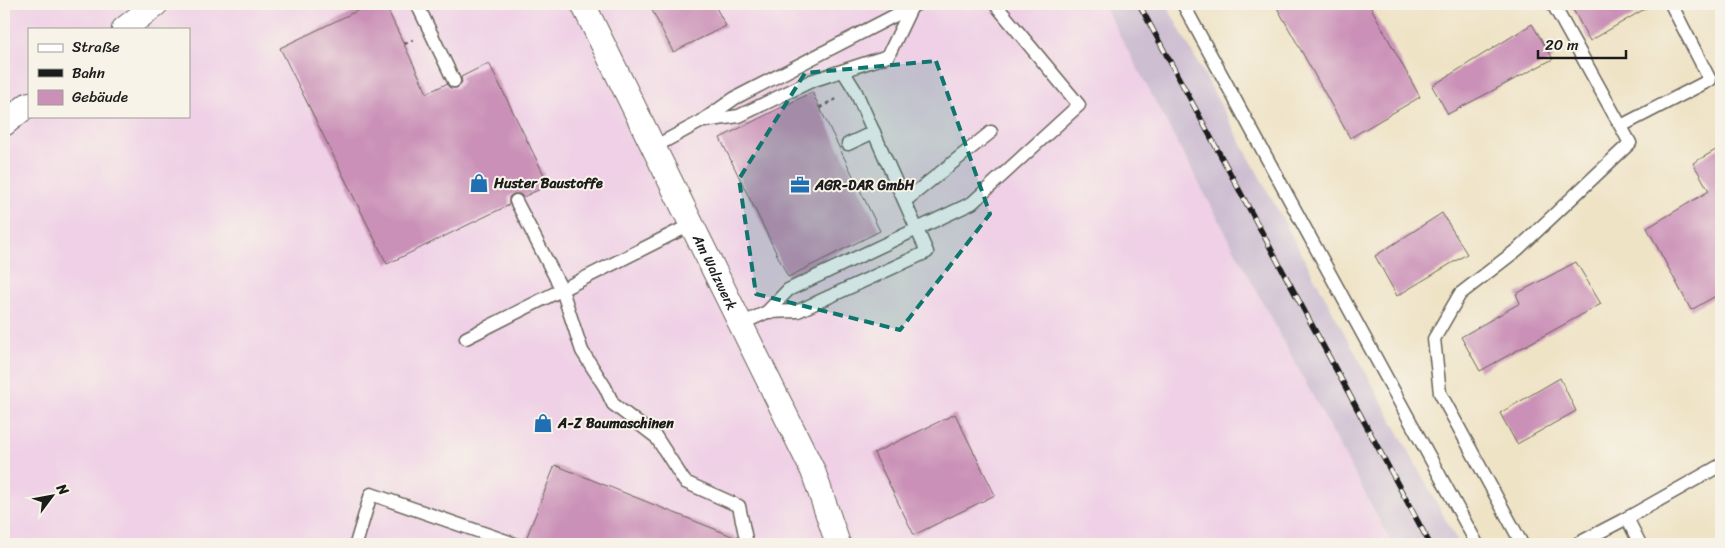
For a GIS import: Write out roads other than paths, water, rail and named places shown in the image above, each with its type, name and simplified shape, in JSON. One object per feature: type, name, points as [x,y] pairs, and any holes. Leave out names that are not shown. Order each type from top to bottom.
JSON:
[{"type":"street","points":[[125,28],[156,4]]},
{"type":"street","name":"Am Walzwerk","points":[[584,4],[813,471],[838,544]]},
{"type":"street","points":[[4,124],[28,105]]},
{"type":"lane","points":[[417,4],[454,81]]},
{"type":"lane","points":[[741,324],[767,312],[788,290],[972,204],[1079,105],[994,4]]},
{"type":"lane","points":[[1184,4],[1477,544]]},
{"type":"lane","points":[[1522,544],[1440,393],[1434,340],[1460,294],[1518,249],[1630,143],[1553,4]]},
{"type":"lane","points":[[1621,126],[1710,80],[1671,4]]},
{"type":"lane","points":[[654,147],[702,121],[735,98],[914,5]]},
{"type":"lane","points":[[702,121],[739,116],[811,81],[888,56],[914,5]]},
{"type":"lane","points":[[767,312],[798,311],[927,252],[874,132],[843,71]]},
{"type":"lane","points":[[848,144],[874,132]]},
{"type":"lane","points":[[905,201],[991,132]]},
{"type":"lane","points":[[516,201],[562,290],[582,351],[605,387],[613,404],[656,437],[685,482],[738,506],[747,544]]},
{"type":"lane","points":[[466,338],[692,224]]},
{"type":"lane","points":[[1577,544],[1721,465]]},
{"type":"lane","points":[[356,544],[371,494],[515,544]]},
{"type":"lane","points":[[1627,518],[1640,544]]},
{"type":"railway","points":[[1139,4],[1430,544]]},
{"type":"place","name":"Huster Baustoffe","points":[[479,183]]},
{"type":"place","name":"AGR-DAR GmbH","points":[[800,185]]},
{"type":"place","name":"A-Z Baumaschinen","points":[[543,423]]}]
